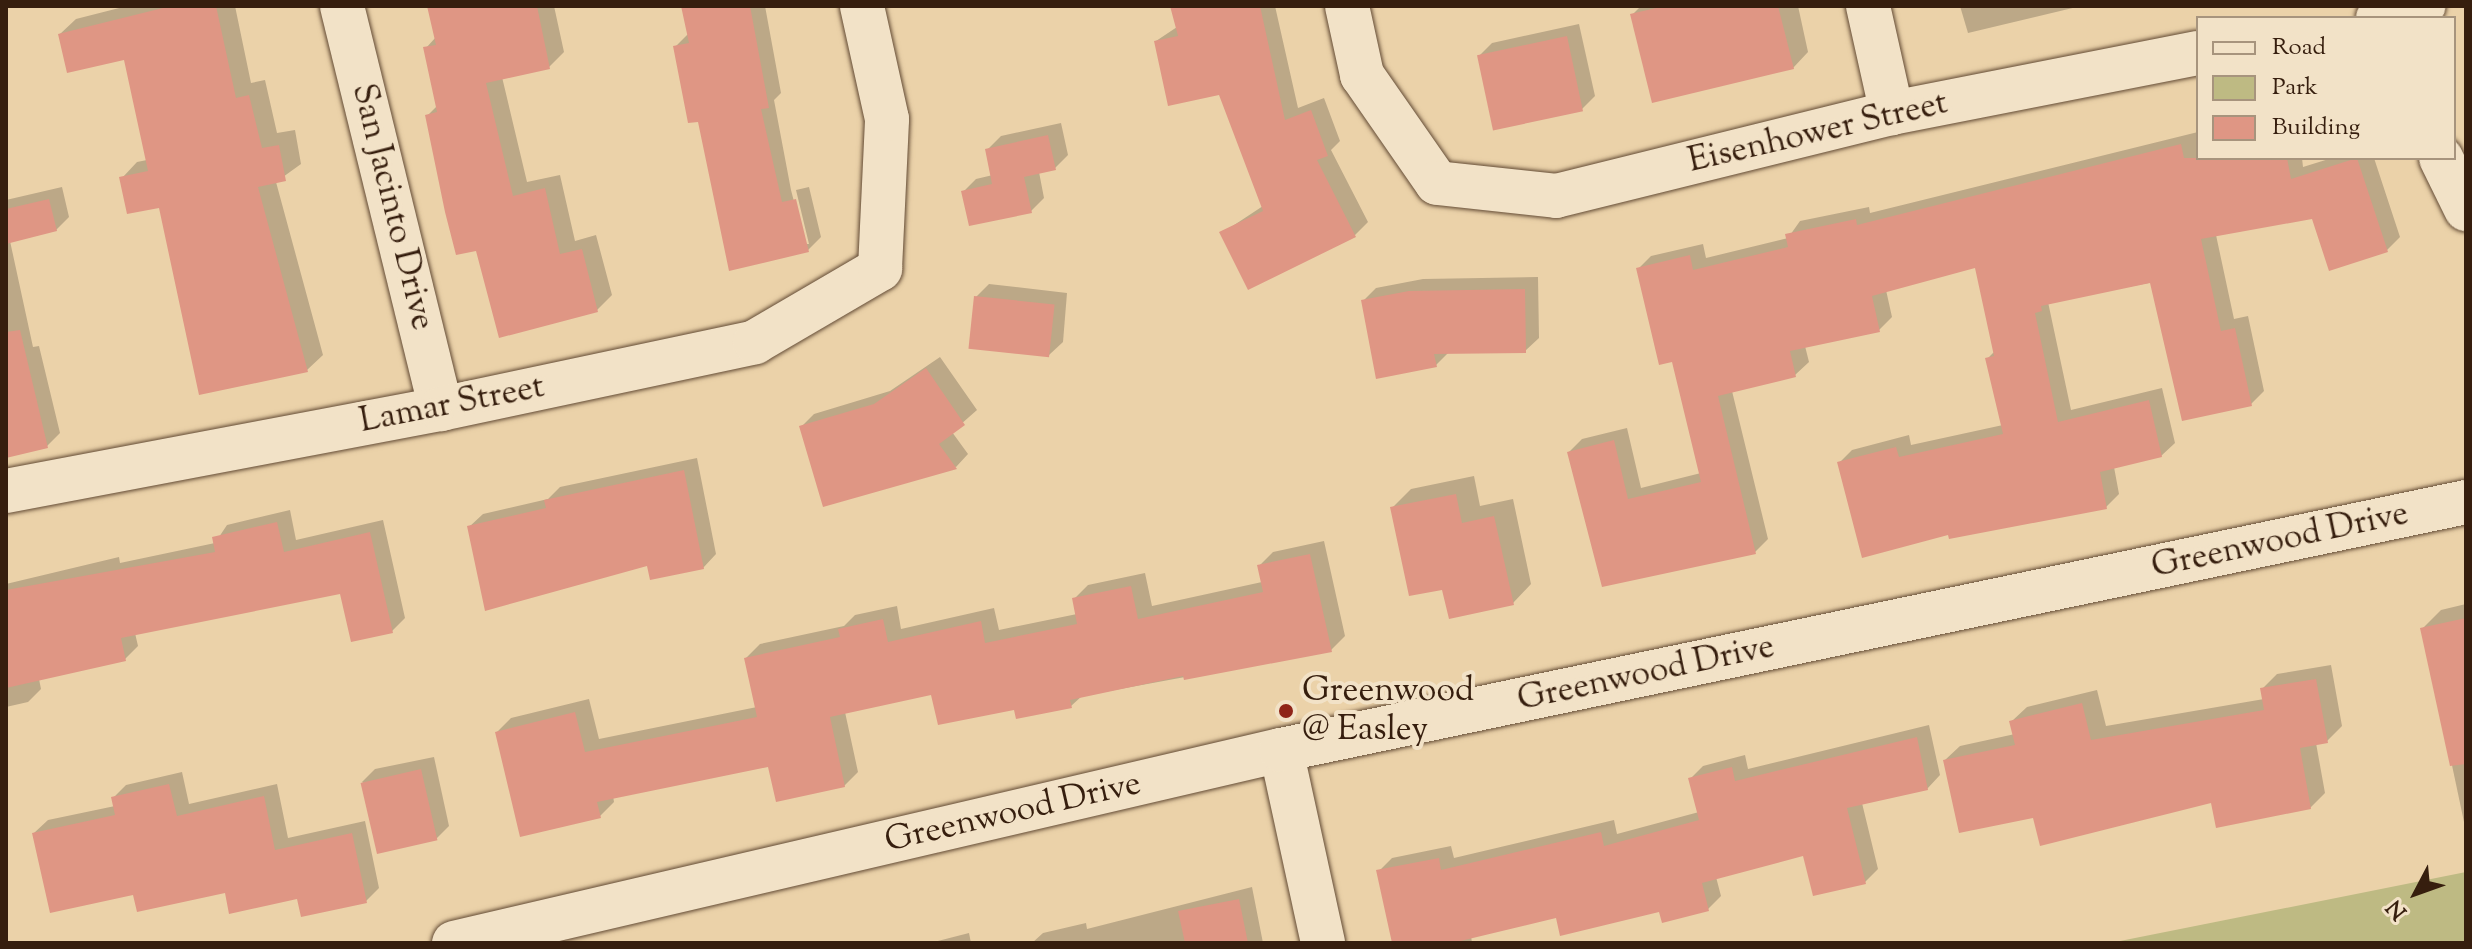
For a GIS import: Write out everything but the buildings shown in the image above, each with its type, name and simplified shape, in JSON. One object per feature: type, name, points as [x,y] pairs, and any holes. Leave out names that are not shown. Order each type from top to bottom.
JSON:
[{"type":"street","name":"San Jacinto Drive","points":[[342,6],[441,409]]},
{"type":"street","name":"Lamar Street","points":[[6,491],[441,409],[755,342],[880,269],[887,119],[862,6]]},
{"type":"street","name":"Eisenhower Street","points":[[1347,6],[1362,75],[1437,183],[1556,196],[1892,113],[2196,53]]},
{"type":"street","points":[[1868,6],[1892,113]]},
{"type":"street","points":[[2384,16],[2423,6]]},
{"type":"street","points":[[2442,160],[2466,209]]},
{"type":"street","name":"Greenwood Drive","points":[[454,943],[1281,750],[2466,502]]},
{"type":"street","points":[[1281,750],[1323,943]]},
{"type":"green space","points":[[2466,872],[2466,943],[2110,943]]},
{"type":"place","name":"Greenwood @ Easley","points":[[1286,711]]}]
